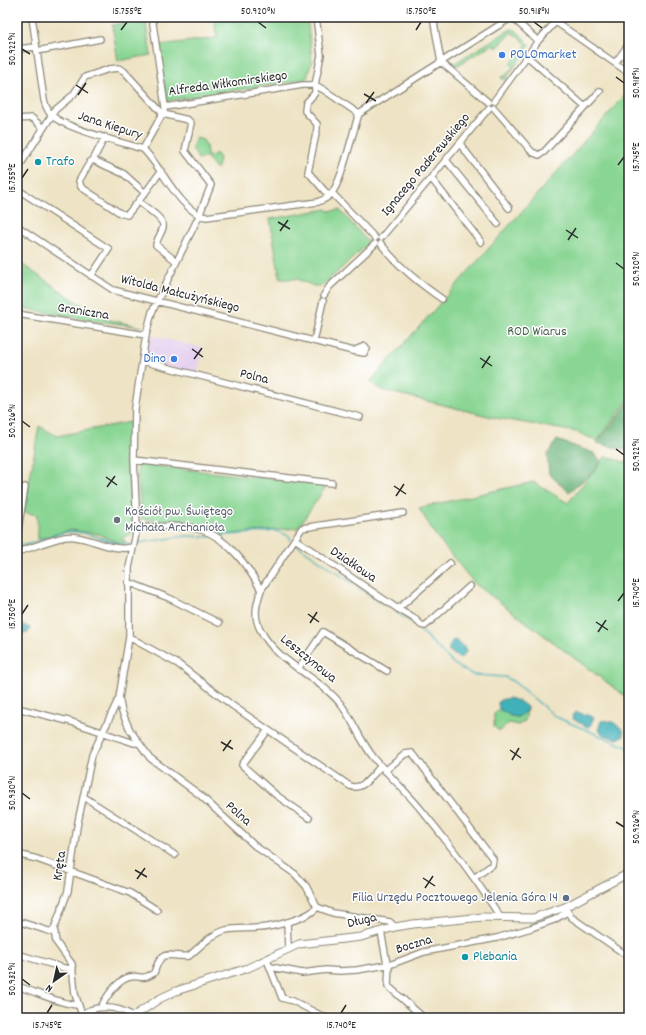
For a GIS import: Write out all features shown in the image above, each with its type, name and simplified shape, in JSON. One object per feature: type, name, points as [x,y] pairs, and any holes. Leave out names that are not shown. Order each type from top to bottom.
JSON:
[{"type":"street","points":[[32,17],[44,100],[47,109],[52,115]]},
{"type":"street","name":"Alfreda Wiłkomirskiego","points":[[152,17],[164,107],[303,85],[315,85]]},
{"type":"street","points":[[316,17],[321,55],[315,85],[315,93],[306,106],[305,111],[317,124],[308,172],[378,241],[386,252],[442,299]]},
{"type":"street","points":[[433,17],[441,62],[492,105],[532,152],[539,155],[544,152],[600,91]]},
{"type":"street","points":[[199,216],[214,217],[318,202],[331,195],[359,114],[512,17],[538,42]]},
{"type":"street","points":[[558,20],[629,73]]},
{"type":"street","name":"Ignacego Paderewskiego","points":[[314,341],[324,298],[329,287],[378,241],[492,105],[538,42],[558,20]]},
{"type":"street","points":[[17,49],[36,49],[100,39]]},
{"type":"street","points":[[615,63],[629,44]]},
{"type":"street","points":[[528,57],[584,107]]},
{"type":"street","points":[[17,170],[55,110],[73,95],[85,77],[106,69],[118,68],[124,71],[163,114],[188,120],[191,123],[186,150],[211,185],[199,216],[157,301]]},
{"type":"street","points":[[315,85],[359,114]]},
{"type":"street","points":[[163,114],[164,107]]},
{"type":"street","name":"Alfreda Wiłkomirskiego","points":[[143,149],[163,114]]},
{"type":"street","name":"Jana Kiepury","points":[[52,115],[62,122],[143,149],[187,206],[199,216]]},
{"type":"street","points":[[17,119],[32,118],[43,128]]},
{"type":"street","points":[[105,137],[93,160],[90,162],[79,181],[81,187],[123,215],[127,215],[139,202],[161,171]]},
{"type":"street","points":[[460,144],[509,208]]},
{"type":"street","points":[[93,160],[124,174],[145,193]]},
{"type":"street","points":[[446,160],[498,224]]},
{"type":"street","points":[[431,178],[481,242]]},
{"type":"street","points":[[17,189],[109,249],[91,276]]},
{"type":"street","points":[[139,202],[162,221],[163,227],[156,245],[176,261]]},
{"type":"street","name":"Witolda Małcużyńskiego","points":[[17,226],[113,290],[353,351]]},
{"type":"street","name":"Polna","points":[[157,301],[146,335],[136,408],[134,460],[138,528],[133,547],[128,582],[130,637],[119,698],[122,712],[138,743],[150,758],[200,795],[255,846],[295,874],[306,886],[317,908]]},
{"type":"street","name":"Graniczna","points":[[17,314],[146,335]]},
{"type":"street","name":"Polna","points":[[142,361],[360,417]]},
{"type":"street","points":[[134,460],[332,483]]},
{"type":"street","points":[[17,536],[25,487]]},
{"type":"street","name":"Działkowa","points":[[261,590],[302,528],[403,513]]},
{"type":"street","points":[[138,528],[184,527],[202,530],[211,534],[235,554],[261,590]]},
{"type":"street","points":[[17,552],[66,537],[76,536],[124,549],[133,547]]},
{"type":"street","name":"Działkowa","points":[[293,542],[415,619],[420,625],[425,626],[470,586]]},
{"type":"street","points":[[398,609],[450,563]]},
{"type":"street","points":[[128,582],[170,598],[219,623]]},
{"type":"street","name":"Leszczynowa","points":[[261,590],[255,617],[260,631],[278,654],[328,690],[348,714],[366,748],[422,811],[474,878],[500,917]]},
{"type":"street","points":[[298,669],[323,632],[387,671]]},
{"type":"street","points":[[130,637],[178,664],[233,706],[350,786],[356,788],[362,786],[381,766]]},
{"type":"street","name":"Kręta","points":[[55,933],[61,908],[68,891],[92,755],[119,698]]},
{"type":"street","points":[[17,708],[72,722],[134,743],[138,743]]},
{"type":"street","points":[[268,730],[242,765],[276,795],[309,818]]},
{"type":"street","points":[[386,771],[405,754],[412,753],[414,755],[493,859],[492,864],[474,878]]},
{"type":"street","points":[[84,797],[176,855]]},
{"type":"street","points":[[17,854],[37,859],[130,893],[157,910]]},
{"type":"street","name":"Długa","points":[[132,1017],[176,991],[248,968],[267,960],[288,948],[312,941],[361,937],[395,927],[483,917],[533,918],[566,909],[629,872]]},
{"type":"street","points":[[101,1007],[106,998],[117,985],[129,977],[144,979],[154,973],[158,961],[163,956],[172,954],[189,956],[207,940],[226,930],[258,928],[287,922],[314,912],[317,908],[333,913],[390,922],[395,927]]},
{"type":"street","points":[[566,909],[571,917],[629,957]]},
{"type":"street","name":"Boczna","points":[[271,967],[302,973],[326,970],[357,970],[388,964],[424,952],[497,938],[542,924],[566,909]]},
{"type":"street","points":[[17,921],[55,933],[56,942],[72,964],[77,1005],[80,1016],[101,1007],[115,1009],[132,1017]]},
{"type":"street","points":[[287,922],[288,948]]},
{"type":"street","points":[[381,931],[384,953],[388,964],[388,986],[424,1018]]},
{"type":"street","points":[[17,954],[64,968],[73,969]]},
{"type":"street","points":[[267,960],[282,998],[293,1001],[326,1018]]},
{"type":"street","points":[[17,986],[41,993],[64,1004],[77,1005]]},
{"type":"shaded area","points":[[150,335],[203,348],[197,374],[147,361],[145,359]]},
{"type":"green space","points":[[214,17],[307,17],[312,61],[307,78],[304,80],[166,101],[159,45],[217,38]]},
{"type":"green space","points":[[145,19],[151,55],[118,61],[112,25]]},
{"type":"green space","points":[[511,29],[516,30],[530,45],[505,80],[501,78],[502,76],[504,77],[513,67],[510,64],[527,44],[511,32],[497,48],[493,44],[453,68],[453,64]]},
{"type":"green space","name":"ROD Wiarus","points":[[629,91],[629,399],[597,441],[577,432],[496,418],[382,390],[370,382]]},
{"type":"green space","points":[[196,138],[203,140],[206,146],[207,154],[212,157],[215,153],[219,156],[218,168],[214,167],[206,156],[198,159],[192,147]]},
{"type":"green space","points":[[327,209],[328,211],[340,210],[369,243],[322,286],[314,286],[297,279],[280,279],[270,219]]},
{"type":"green space","points":[[17,261],[92,312],[106,319],[142,327],[88,320],[17,307]]},
{"type":"green space","points":[[629,402],[629,451],[597,443]]},
{"type":"green space","points":[[130,422],[130,455],[125,456],[124,463],[127,464],[133,525],[131,534],[122,538],[126,542],[116,542],[98,534],[71,530],[38,539],[37,515],[24,512],[39,426],[57,436]]},
{"type":"green space","points":[[557,440],[594,453],[601,461],[595,471],[569,492],[549,474],[547,455]]},
{"type":"green space","points":[[605,457],[629,463],[629,699],[474,583],[436,536],[419,508],[533,482],[568,503]]},
{"type":"green space","points":[[137,464],[327,485],[298,528],[219,535],[214,528],[141,519]]},
{"type":"green space","points":[[499,709],[511,716],[518,717],[527,710],[525,721],[518,725],[509,723],[500,731],[494,727],[494,714]]},
{"type":"water","points":[[24,625],[30,628],[28,633],[17,633],[17,626]]},
{"type":"water","points":[[455,640],[466,649],[466,652],[460,659],[448,650],[452,641]]},
{"type":"water","points":[[509,698],[519,701],[527,707],[527,710],[518,717],[511,716],[499,709],[498,703],[500,700]]},
{"type":"water","points":[[576,712],[594,717],[589,728],[573,719],[572,715]]},
{"type":"water","points":[[601,721],[610,721],[616,724],[623,730],[624,736],[617,739],[604,735],[598,730]]},
{"type":"waterway","points":[[219,536],[276,531],[289,536],[291,540]]},
{"type":"waterway","points":[[19,546],[32,544],[56,534],[69,532],[85,533],[114,543],[129,544]]},
{"type":"waterway","points":[[138,543],[186,536],[211,537]]},
{"type":"waterway","points":[[294,543],[381,603]]},
{"type":"waterway","points":[[396,612],[415,625],[453,663],[462,669],[473,675],[505,677],[514,682],[556,717],[629,748]]},
{"type":"waterway","points":[[571,909],[613,885]]},
{"type":"place","name":"POLOmarket","points":[[502,55]]},
{"type":"place","name":"Trafo","points":[[38,162]]},
{"type":"place","name":"Dino","points":[[174,359]]},
{"type":"place","name":"Kościół pw. Świętego Michała Archanioła","points":[[117,520]]},
{"type":"place","name":"Filia Urzędu Pocztowego Jelenia Góra 14","points":[[566,898]]},
{"type":"place","name":"Plebania","points":[[465,957]]}]
